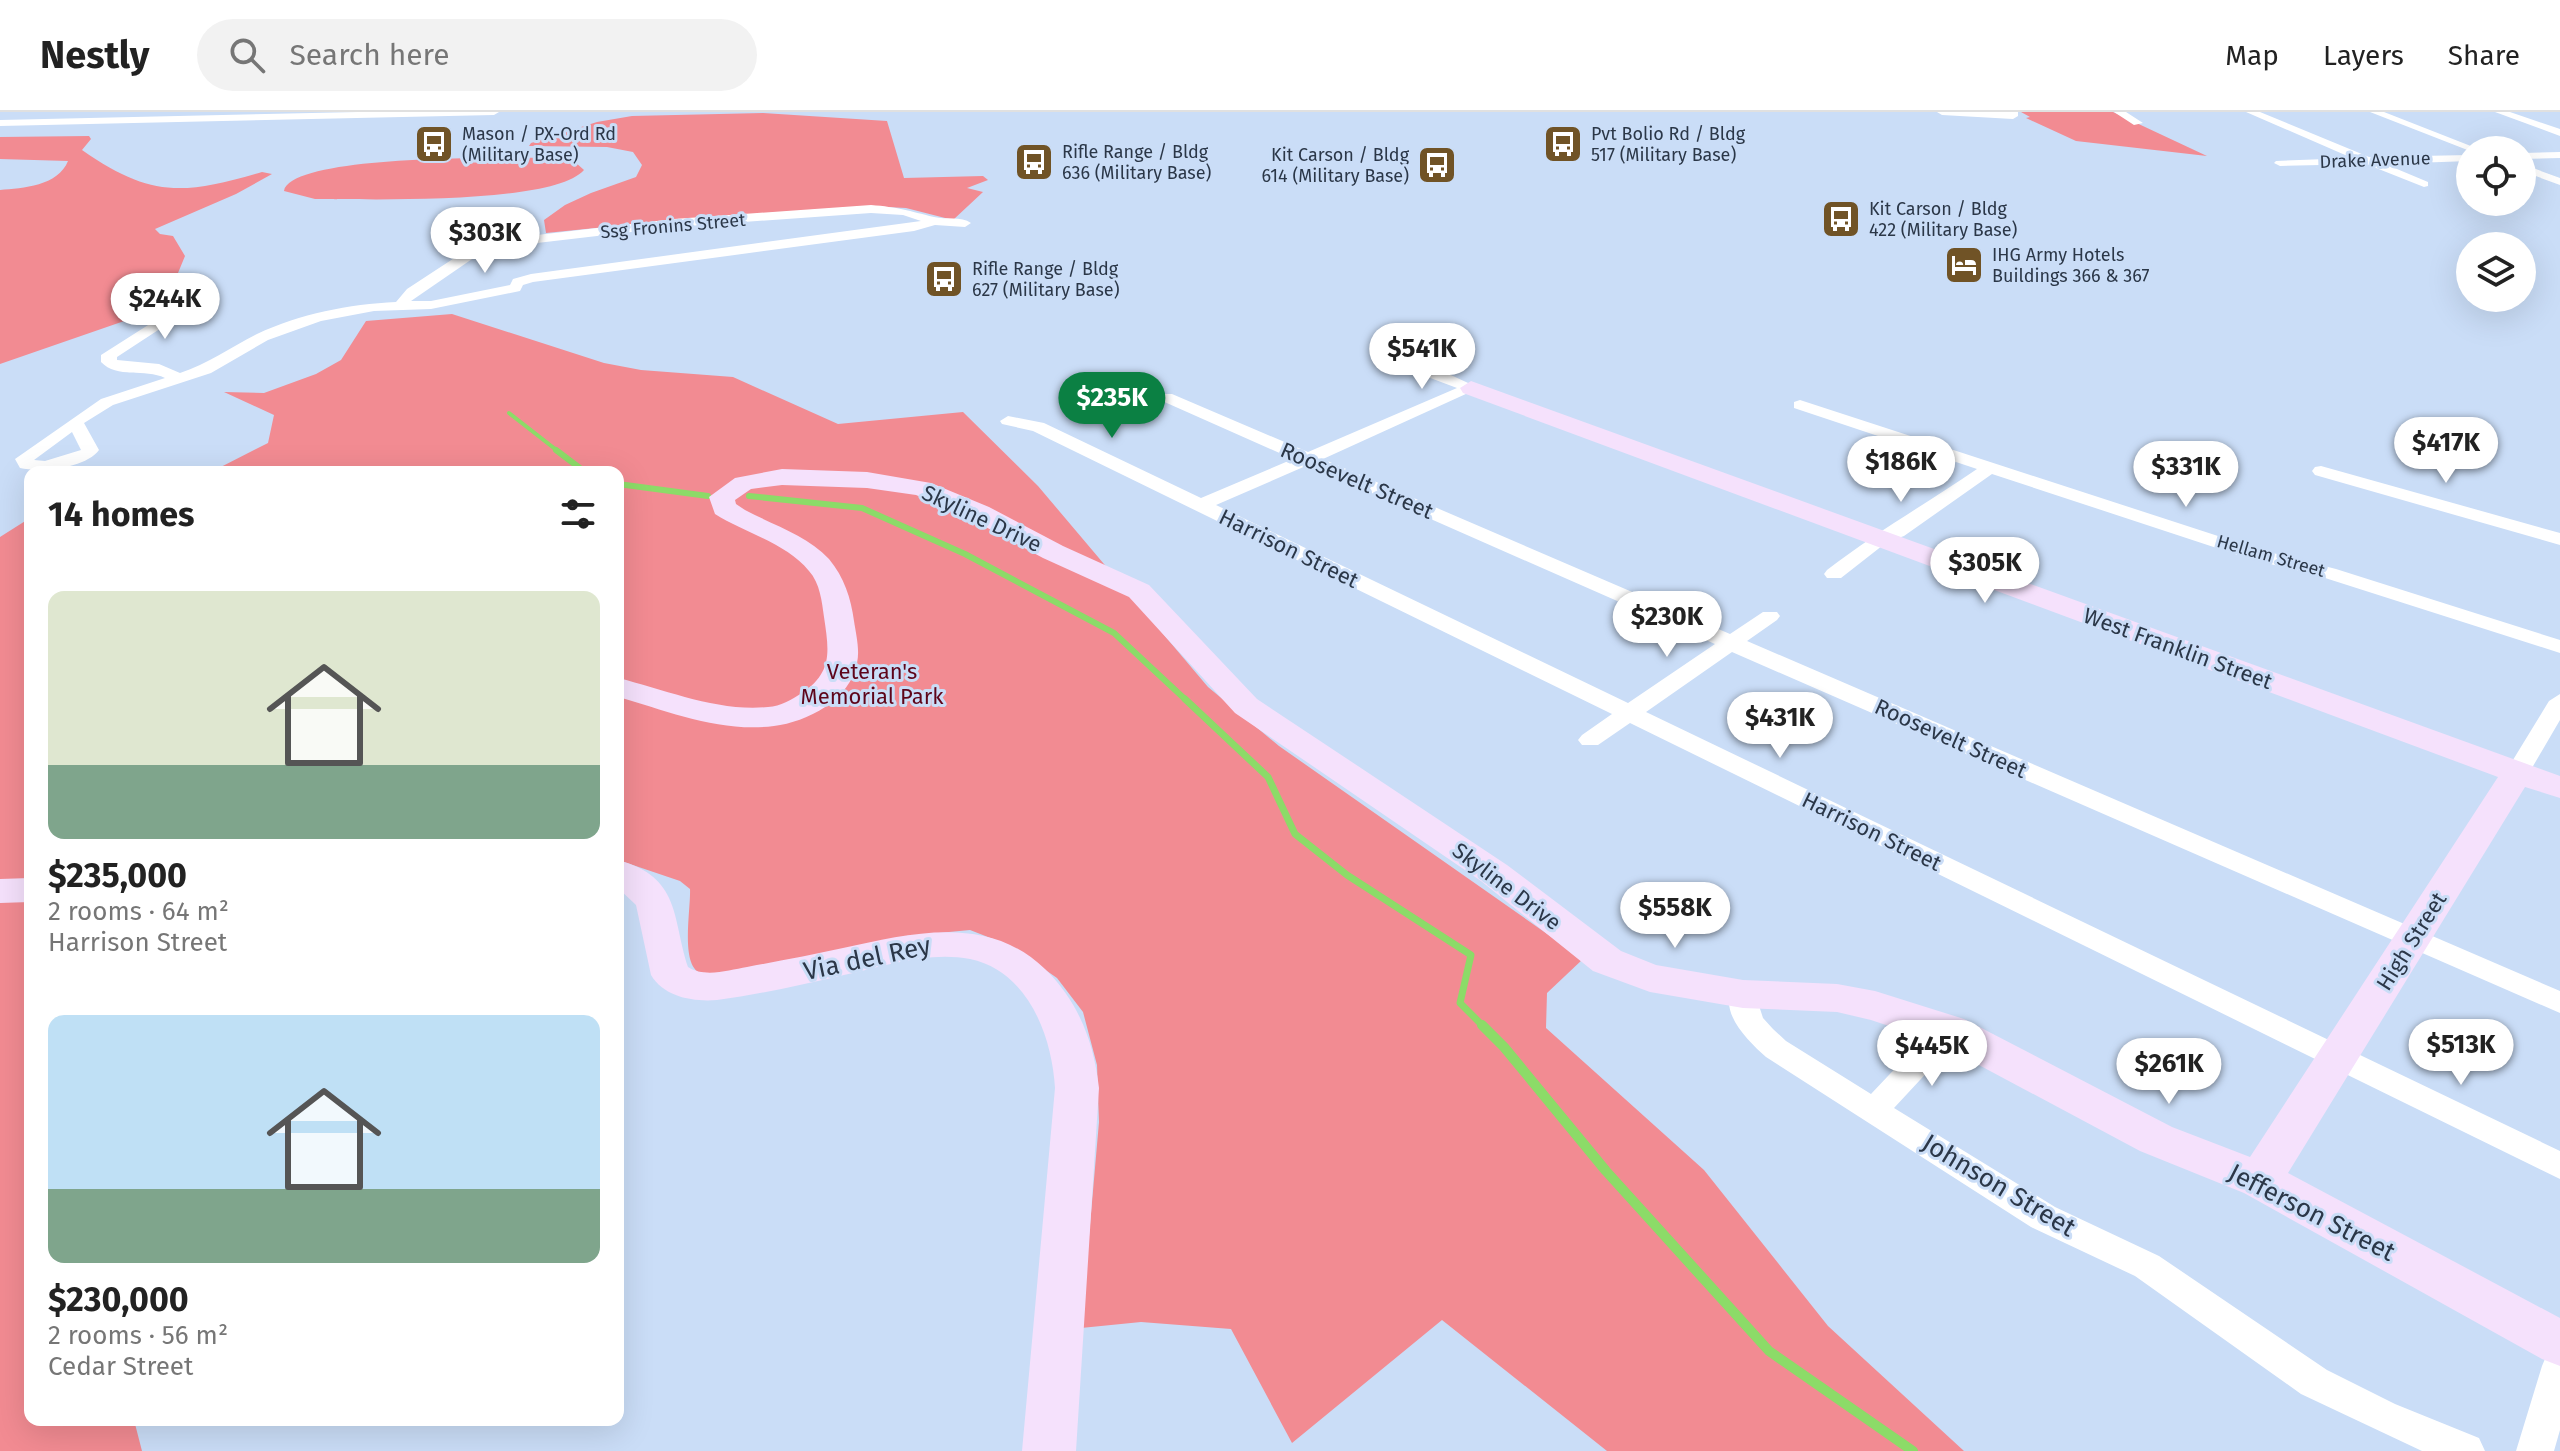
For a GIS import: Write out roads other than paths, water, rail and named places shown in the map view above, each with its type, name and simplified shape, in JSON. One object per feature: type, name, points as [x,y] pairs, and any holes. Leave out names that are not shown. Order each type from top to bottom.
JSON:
[{"type":"street","points":[[0,116],[9,112]]},
{"type":"street","points":[[206,119],[221,112]]},
{"type":"street","points":[[0,123],[494,112]]},
{"type":"street","points":[[1942,112],[1989,117],[2014,113]]},
{"type":"street","points":[[2119,112],[2138,123]]},
{"type":"street","points":[[2251,112],[2424,184]]},
{"type":"street","points":[[2375,112],[2456,142]]},
{"type":"street","points":[[2500,112],[2560,133]]},
{"type":"street","points":[[2536,156],[2560,155]]},
{"type":"street","name":"Drake Avenue","points":[[2280,163],[2456,158]]},
{"type":"street","points":[[2536,173],[2560,182]]},
{"type":"street","name":"Ssg Fronins Street","points":[[400,306],[412,292],[464,257],[510,243],[674,223],[871,209],[904,211],[934,221],[965,223]]},
{"type":"street","points":[[75,422],[114,400],[216,366],[272,332],[318,317],[356,309],[431,305],[515,288],[518,282],[531,278],[898,229],[934,221]]},
{"type":"street","points":[[179,379],[159,369],[115,366],[109,362],[109,355],[131,345],[155,323],[194,302]]},
{"type":"street","name":"West Franklin Street","points":[[1392,353],[1422,370],[2560,788]]},
{"type":"street","points":[[1201,505],[1471,388]]},
{"type":"street","name":"Roosevelt Street","points":[[1166,397],[2560,1003]]},
{"type":"street","name":"Hellam Street","points":[[1800,405],[2254,554],[2329,573],[2560,647]]},
{"type":"street","name":"Harrison Street","points":[[1008,421],[1038,427],[1201,505],[2560,1166]]},
{"type":"street","points":[[1834,574],[1880,538],[1897,532],[1992,466]]},
{"type":"street","points":[[2321,471],[2560,539]]},
{"type":"street","name":"Skyline Drive","points":[[624,689],[676,705],[736,717],[781,713],[818,698],[839,675],[844,654],[830,581],[816,562],[801,550],[724,508],[722,497],[744,483],[782,477],[867,480],[922,488],[969,507],[1053,552],[1139,591],[1158,607],[1217,677],[1246,706],[1494,873],[1607,961],[1650,978],[1743,994]]},
{"type":"street","points":[[1590,740],[1770,616]]},
{"type":"street","name":"High Street","points":[[2260,1180],[2560,701]]},
{"type":"street","name":"Via del Rey","points":[[624,875],[633,880],[653,902],[660,917],[671,975],[687,985],[727,985],[940,942],[978,947],[999,955],[1019,968],[1046,995],[1070,1037],[1075,1055],[1077,1088],[1049,1451]]},
{"type":"street","points":[[0,891],[24,890]]},
{"type":"street","name":"Jefferson Street","points":[[1743,994],[1837,998],[1896,1011],[1949,1030],[2156,1139],[2260,1180],[2560,1343]]},
{"type":"street","name":"Johnson Street","points":[[1743,994],[1744,1013],[1776,1049],[2043,1217],[2147,1266],[2314,1382],[2382,1416],[2466,1451]]},
{"type":"street","points":[[1875,1109],[1949,1030]]},
{"type":"street","points":[[2535,1451],[2560,1366]]},
{"type":"waterway","points":[[509,413],[559,452]]},
{"type":"waterway","points":[[556,450],[577,466]]},
{"type":"waterway","points":[[624,485],[708,496]]},
{"type":"waterway","points":[[749,496],[862,508],[965,554],[1114,633],[1187,701]]},
{"type":"waterway","points":[[1185,699],[1268,777],[1295,834],[1347,875],[1471,955],[1460,1003],[1504,1047],[1606,1171],[1769,1351],[1913,1451]]},
{"type":"place","name":"Mason / PX-Ord Rd (Military Base)","points":[[434,144]]},
{"type":"place","name":"Pvt Bolio Rd / Bldg 517 (Military Base)","points":[[1563,144]]},
{"type":"place","name":"Rifle Range / Bldg 636 (Military Base)","points":[[1034,162]]},
{"type":"place","name":"Kit Carson / Bldg 614 (Military Base)","points":[[1437,165]]},
{"type":"place","name":"Kit Carson / Bldg 422 (Military Base)","points":[[1841,219]]},
{"type":"place","name":"IHG Army Hotels Buildings 366 & 367","points":[[1964,265]]},
{"type":"place","name":"Rifle Range / Bldg 627 (Military Base)","points":[[944,279]]},
{"type":"park label","name":"Veteran's Memorial Park","points":[[872,684]]}]
